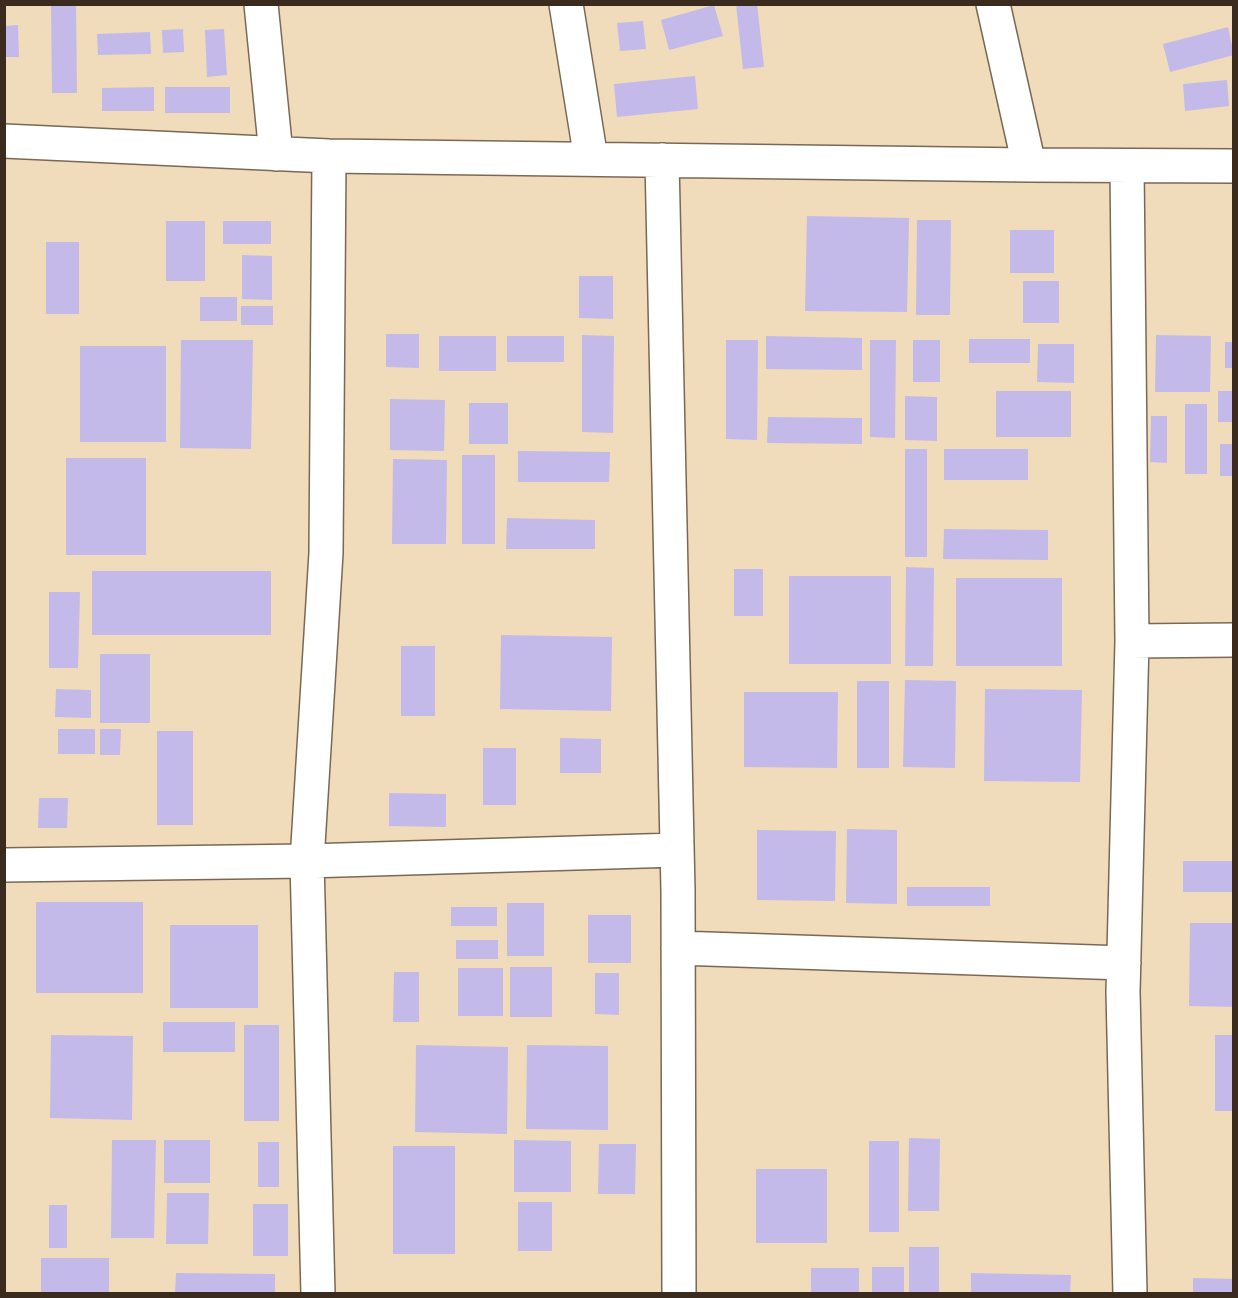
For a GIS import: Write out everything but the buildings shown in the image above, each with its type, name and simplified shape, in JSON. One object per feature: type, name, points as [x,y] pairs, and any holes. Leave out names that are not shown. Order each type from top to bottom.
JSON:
[{"type":"street","points":[[261,4],[276,154]]},
{"type":"street","points":[[566,4],[591,159]]},
{"type":"street","points":[[993,4],[1029,165]]},
{"type":"street","points":[[4,141],[329,156],[1233,166]]},
{"type":"street","points":[[318,1293],[307,861],[326,553],[329,156]]},
{"type":"street","points":[[662,160],[677,850],[679,1293]]},
{"type":"street","points":[[1127,166],[1132,641],[1124,963],[1130,1293]]},
{"type":"street","points":[[1132,641],[1233,640]]},
{"type":"street","points":[[4,865],[307,861],[677,850]]},
{"type":"street","points":[[678,948],[1124,963]]}]
